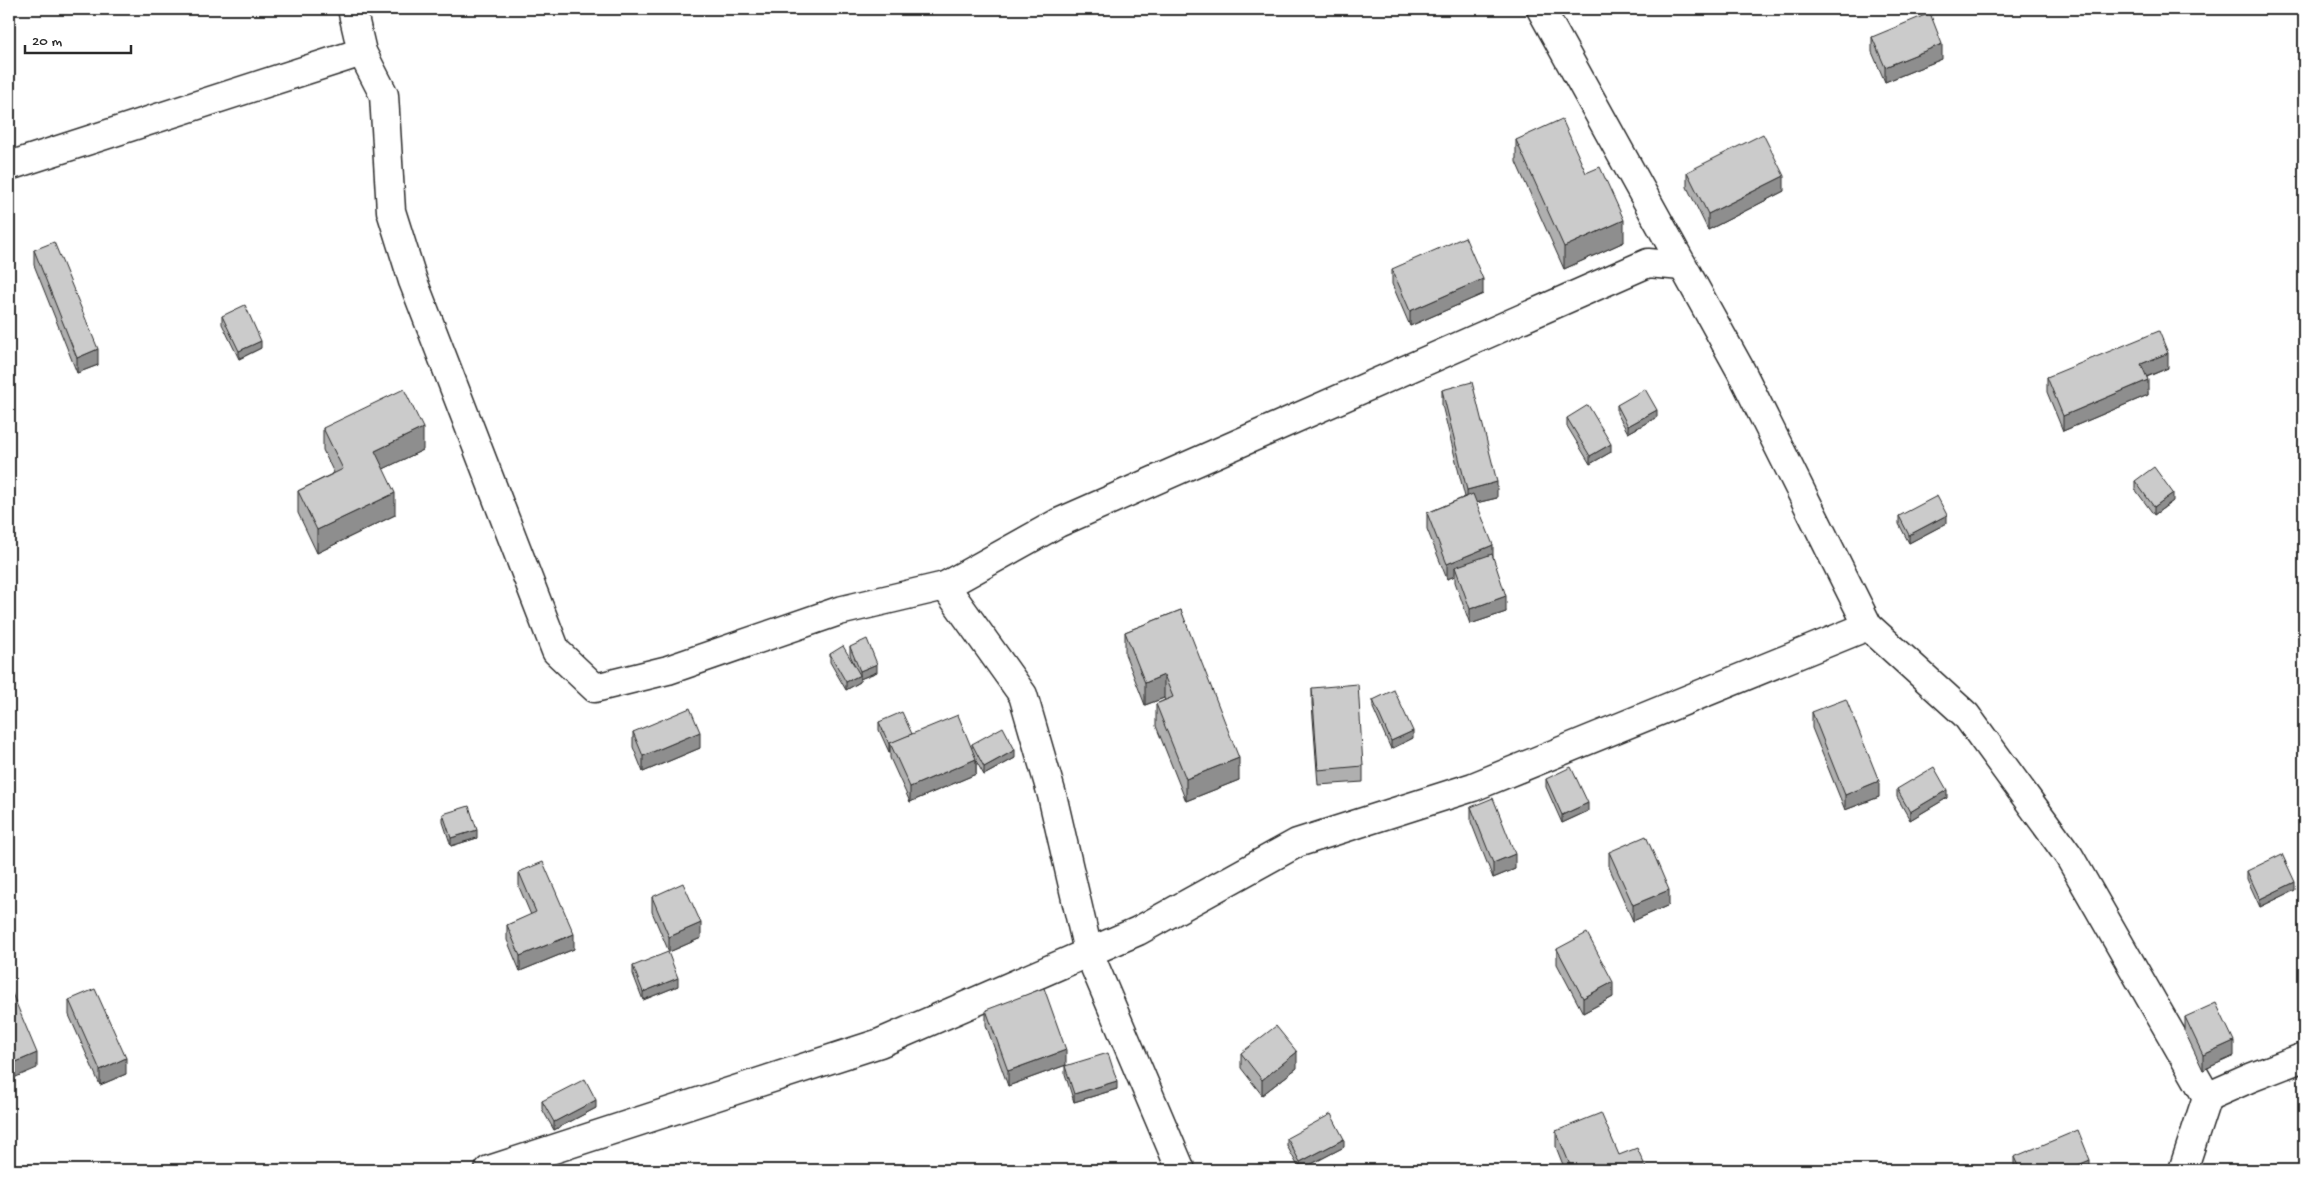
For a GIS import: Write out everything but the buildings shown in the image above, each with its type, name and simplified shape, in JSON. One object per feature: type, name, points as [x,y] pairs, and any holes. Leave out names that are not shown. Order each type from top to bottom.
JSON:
[{"type":"street","points":[[352,9],[362,52],[384,95],[391,211],[412,281],[556,651],[595,688],[668,670],[838,611],[945,586],[1058,523],[1648,264],[1682,266]]},
{"type":"street","points":[[1541,9],[1741,371],[1868,626],[1966,715],[2069,856],[2208,1097]]},
{"type":"street","points":[[9,166],[362,52]]},
{"type":"street","points":[[945,586],[1023,695],[1052,795],[1088,951],[1181,1170]]},
{"type":"street","points":[[489,1170],[880,1043],[1088,951],[1138,931],[1298,843],[1473,787],[1868,626]]},
{"type":"street","points":[[2183,1170],[2208,1097],[2304,1057]]}]
